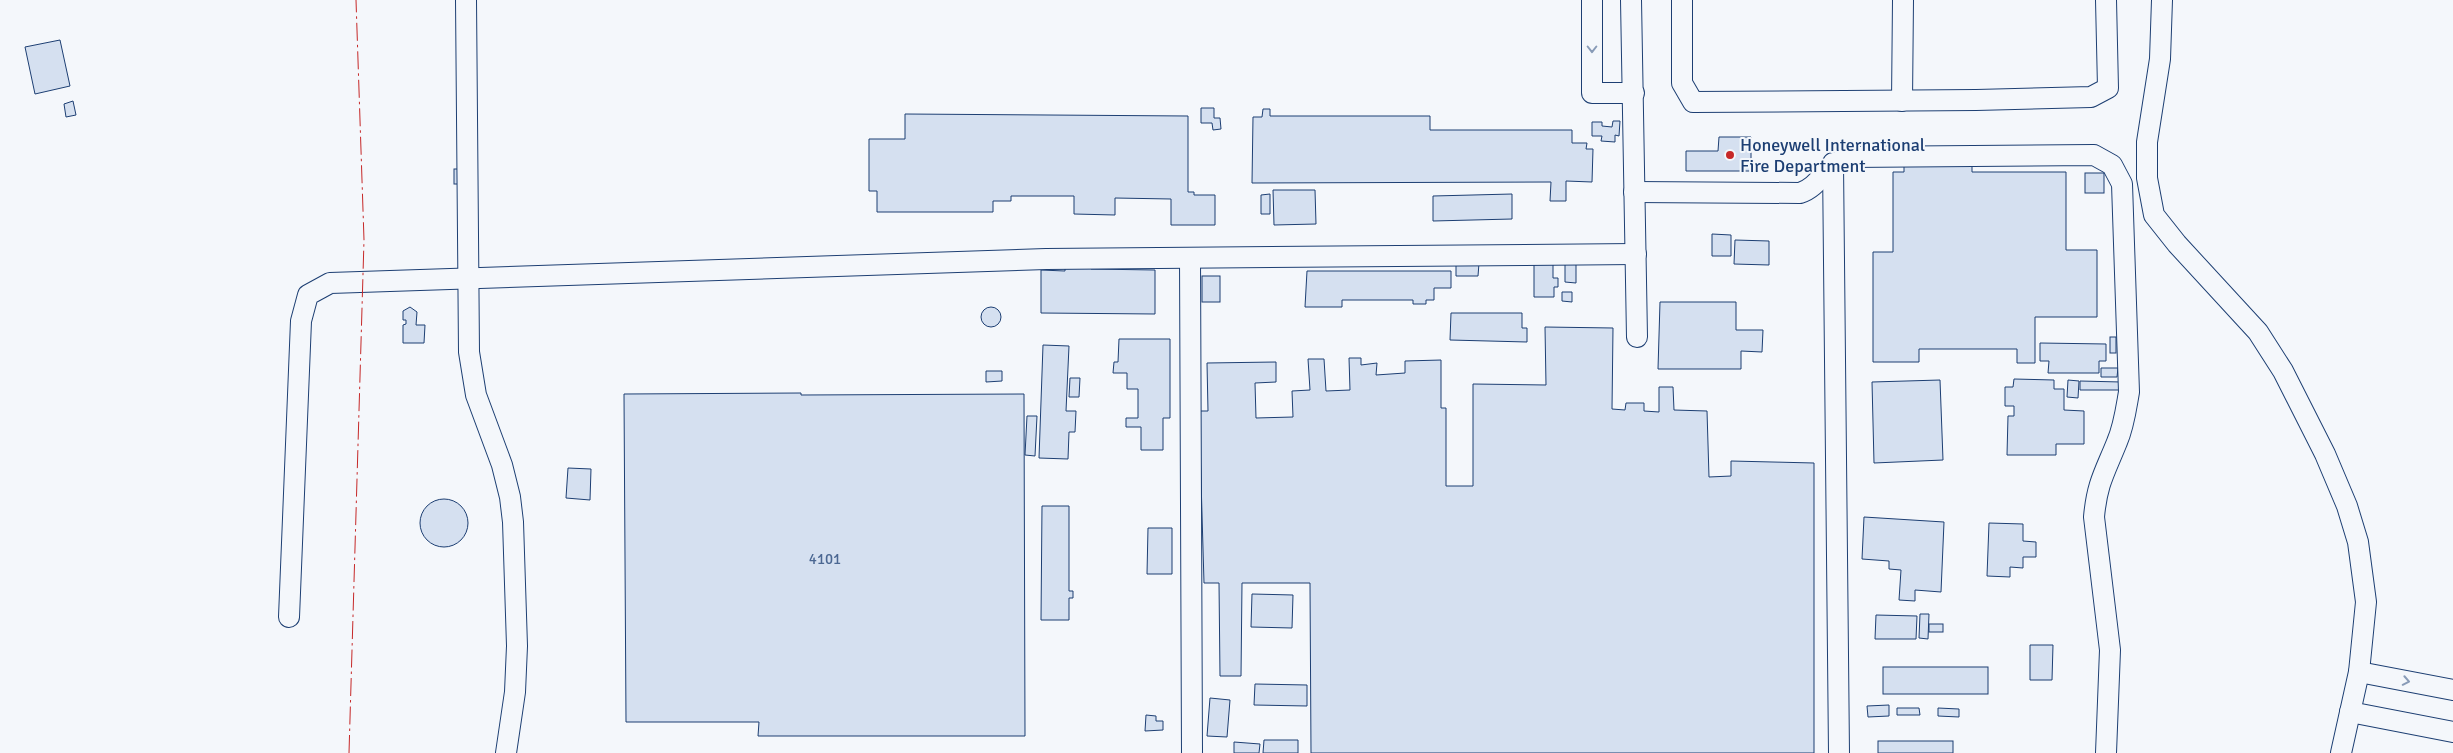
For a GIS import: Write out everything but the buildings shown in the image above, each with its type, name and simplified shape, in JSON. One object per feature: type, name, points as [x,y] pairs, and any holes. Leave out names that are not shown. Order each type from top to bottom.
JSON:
[{"type":"lane","points":[[466,0],[469,352],[476,395],[502,465],[510,497],[513,522],[517,646],[514,692],[506,753]]},
{"type":"lane","points":[[1592,0],[1592,92],[1634,93]]},
{"type":"lane","points":[[1631,0],[1638,337]]},
{"type":"lane","points":[[1682,0],[1682,83],[1693,102],[1902,101],[2092,97],[2108,88],[2106,0]]},
{"type":"lane","points":[[1902,101],[1903,0]]},
{"type":"lane","points":[[2162,0],[2160,59],[2147,142],[2147,178],[2154,215],[2177,244],[2258,332],[2283,371],[2325,454],[2347,506],[2358,542],[2366,602],[2359,672],[2341,753]]},
{"type":"lane","points":[[1634,192],[1800,193],[1815,186],[1833,164],[1850,157],[2094,154],[2112,165],[2119,175],[2122,184],[2129,392],[2125,417],[2118,441],[2101,476],[2096,496],[2094,517],[2110,650],[2106,753]]},
{"type":"lane","points":[[1833,164],[1839,753]]},
{"type":"lane","points":[[289,617],[301,321],[308,295],[330,283],[1036,259],[1636,254]]},
{"type":"lane","points":[[1190,258],[1192,753]]},
{"type":"lane","points":[[2359,672],[2453,690]]},
{"type":"lane","points":[[2350,712],[2453,732]]},
{"type":"power","points":[[349,753],[364,240],[356,0]]},
{"type":"place","name":"Honeywell International Fire Department","points":[[1730,155]]}]
